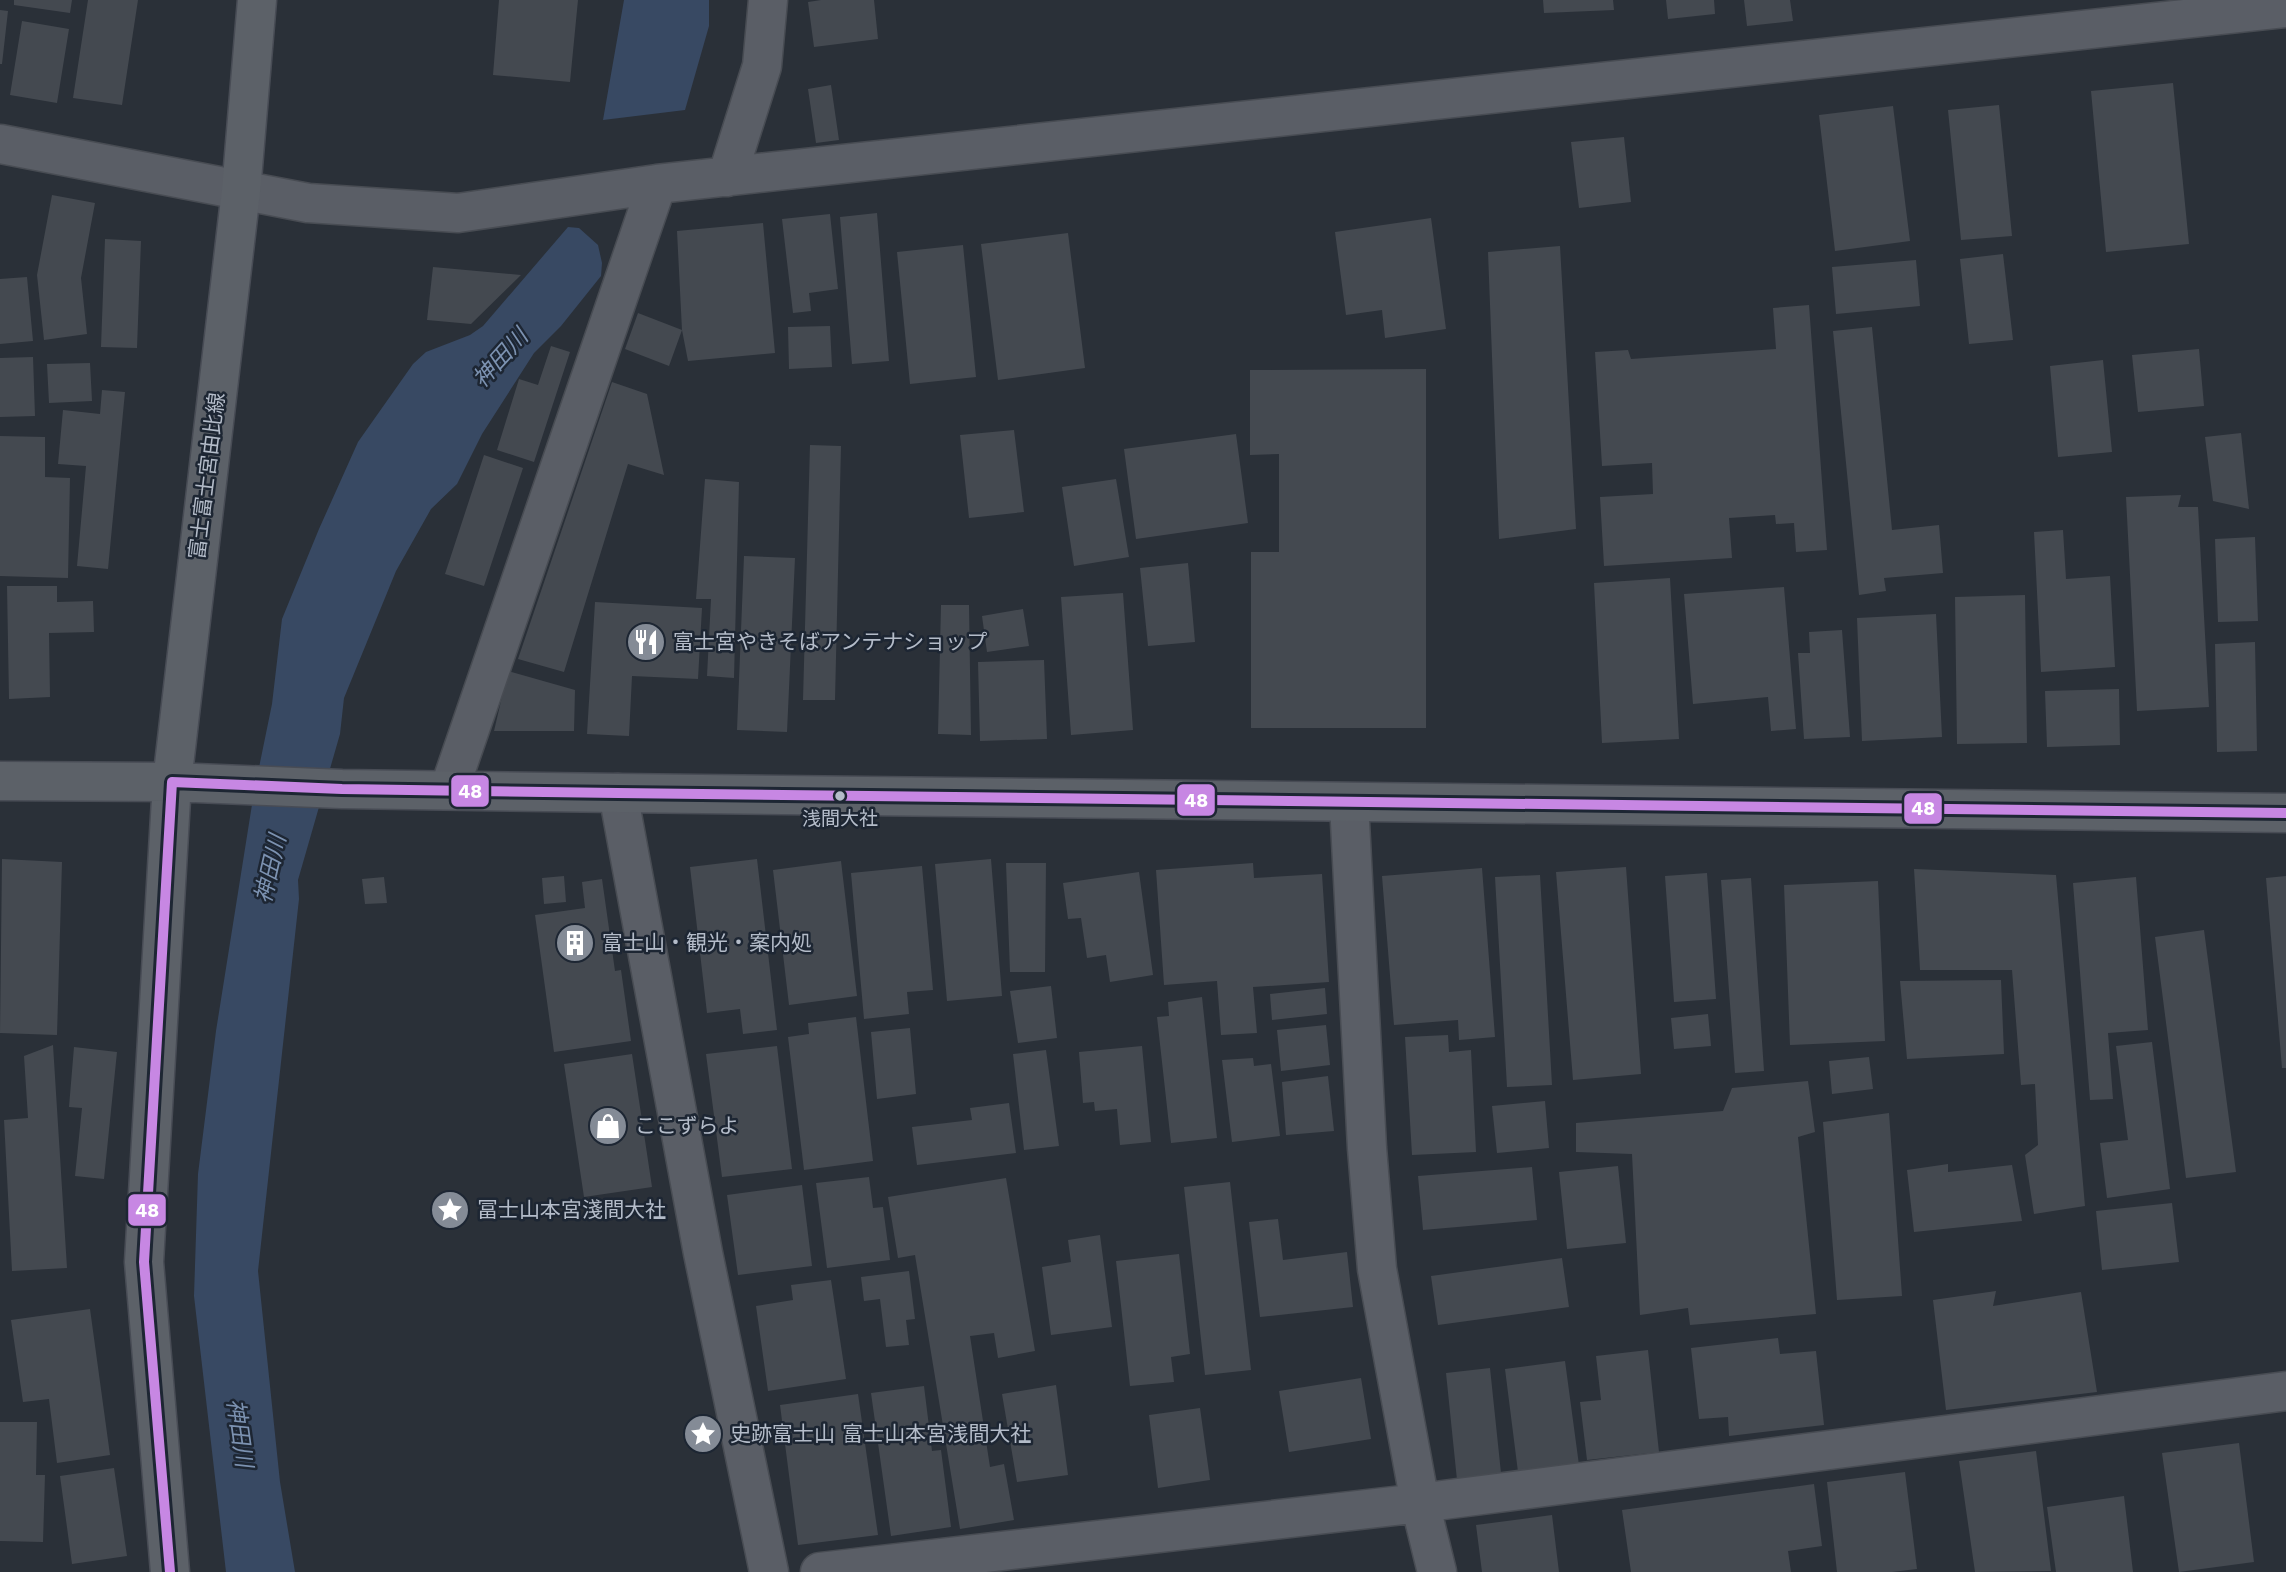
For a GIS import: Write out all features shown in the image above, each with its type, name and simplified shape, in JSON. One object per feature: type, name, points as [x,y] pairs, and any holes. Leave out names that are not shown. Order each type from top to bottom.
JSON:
[{"type":"main road","name":"富士富士宮由比線","points":[[170,1572],[144,1262],[172,782],[241,191],[257,0]]},
{"type":"main road","points":[[0,781],[172,782],[342,789],[618,793],[2286,813]]},
{"type":"street","points":[[727,177],[762,66],[768,0]]},
{"type":"street","points":[[0,144],[308,203],[458,214],[657,184],[2286,8]]},
{"type":"street","points":[[449,790],[657,184]]},
{"type":"street","points":[[618,793],[703,1253],[769,1572]]},
{"type":"street","points":[[1349,803],[1367,1148],[1377,1269],[1420,1503],[1437,1572]]},
{"type":"street","points":[[820,1572],[1420,1503],[2286,1391]]},
{"type":"water","points":[[624,0],[709,0],[709,26],[685,110],[603,120]]},
{"type":"water","name":"神田川","points":[[568,227],[579,228],[598,245],[602,263],[601,276],[561,326],[534,353],[482,434],[457,484],[431,509],[396,571],[344,698],[340,734],[298,880],[299,899],[258,1271],[280,1482],[295,1572],[226,1572],[194,1296],[198,1174],[216,1031],[254,792],[272,704],[282,619],[358,442],[413,364],[426,352],[470,335],[483,326]]},
{"type":"building","points":[[14,0],[72,0],[70,13],[14,5]]},
{"type":"building","points":[[88,0],[138,0],[122,105],[73,98]]},
{"type":"building","points":[[499,0],[578,0],[570,82],[493,75]]},
{"type":"building","points":[[874,0],[878,39],[814,47],[808,2]]},
{"type":"building","points":[[1543,0],[1613,0],[1614,10],[1544,13]]},
{"type":"building","points":[[1666,0],[1714,0],[1715,14],[1668,19]]},
{"type":"building","points":[[1744,0],[1790,0],[1793,21],[1747,26]]},
{"type":"building","points":[[0,10],[8,11],[2,64],[0,64]]},
{"type":"building","points":[[22,21],[69,29],[57,103],[10,95]]},
{"type":"building","points":[[2173,83],[2189,244],[2106,252],[2091,91]]},
{"type":"building","points":[[831,85],[839,140],[816,143],[808,89]]},
{"type":"building","points":[[1999,105],[2012,236],[1961,240],[1948,110]]},
{"type":"building","points":[[1893,106],[1910,241],[1835,251],[1819,115]]},
{"type":"building","points":[[1624,137],[1631,202],[1579,208],[1571,142]]},
{"type":"building","points":[[52,195],[95,203],[81,278],[87,334],[44,340],[37,275]]},
{"type":"building","points":[[877,213],[889,361],[852,364],[840,217]]},
{"type":"building","points":[[830,214],[838,289],[809,293],[811,311],[793,313],[782,219]]},
{"type":"building","points":[[1431,218],[1446,329],[1385,338],[1382,310],[1346,315],[1335,232]]},
{"type":"building","points":[[763,223],[775,353],[688,361],[682,330],[677,231]]},
{"type":"building","points":[[1068,233],[1085,368],[998,380],[981,244]]},
{"type":"building","points":[[105,239],[141,241],[137,348],[101,347]]},
{"type":"building","points":[[963,245],[976,377],[910,384],[897,252]]},
{"type":"building","points":[[1560,246],[1576,529],[1499,539],[1488,252]]},
{"type":"building","points":[[2003,254],[2013,340],[1969,344],[1960,259]]},
{"type":"building","points":[[1916,260],[1920,306],[1836,314],[1832,267]]},
{"type":"building","points":[[433,267],[521,275],[471,324],[427,320]]},
{"type":"building","points":[[27,277],[33,341],[0,344],[0,279]]},
{"type":"building","points":[[1809,305],[1827,550],[1796,552],[1794,523],[1776,524],[1775,515],[1729,518],[1732,558],[1604,566],[1600,497],[1653,494],[1652,463],[1602,466],[1595,352],[1628,350],[1631,359],[1776,349],[1773,308]]},
{"type":"building","points":[[638,313],[682,330],[669,366],[625,349]]},
{"type":"building","points":[[830,326],[832,367],[789,369],[788,327]]},
{"type":"building","points":[[1872,327],[1892,530],[1939,525],[1943,573],[1884,578],[1886,591],[1859,595],[1833,331]]},
{"type":"building","points":[[551,346],[570,352],[534,462],[497,450],[519,379],[538,385]]},
{"type":"building","points":[[2199,349],[2204,406],[2138,412],[2132,355]]},
{"type":"building","points":[[33,357],[35,416],[0,417],[0,358]]},
{"type":"building","points":[[2103,360],[2112,452],[2058,457],[2050,366]]},
{"type":"building","points":[[90,363],[92,401],[49,403],[47,364]]},
{"type":"building","points":[[1426,369],[1426,728],[1251,728],[1251,552],[1279,552],[1279,454],[1250,455],[1250,370]]},
{"type":"building","points":[[612,382],[647,394],[664,475],[628,464],[564,672],[518,659]]},
{"type":"building","points":[[102,390],[125,392],[108,569],[77,566],[86,466],[58,464],[63,410],[100,414]]},
{"type":"building","points":[[1014,430],[1024,512],[969,518],[960,435]]},
{"type":"building","points":[[2241,433],[2249,509],[2213,501],[2205,437]]},
{"type":"building","points":[[1236,434],[1248,523],[1136,539],[1124,449]]},
{"type":"building","points":[[0,436],[45,437],[45,477],[70,478],[68,578],[0,576]]},
{"type":"building","points":[[810,445],[841,446],[835,700],[803,700]]},
{"type":"building","points":[[484,455],[523,468],[484,586],[445,574]]},
{"type":"building","points":[[705,479],[739,482],[734,678],[707,676],[711,599],[696,599]]},
{"type":"building","points":[[1116,479],[1129,557],[1074,566],[1062,487]]},
{"type":"building","points":[[2181,495],[2178,507],[2198,507],[2209,707],[2137,711],[2126,497]]},
{"type":"building","points":[[2063,530],[2066,579],[2110,576],[2115,667],[2041,672],[2034,532]]},
{"type":"building","points":[[2255,537],[2258,621],[2218,622],[2215,539]]},
{"type":"building","points":[[744,556],[795,558],[787,732],[737,730]]},
{"type":"building","points":[[1188,563],[1195,642],[1148,646],[1140,568]]},
{"type":"building","points":[[1670,578],[1679,739],[1602,743],[1594,583]]},
{"type":"building","points":[[7,586],[57,586],[57,602],[93,601],[94,632],[49,633],[50,697],[9,699]]},
{"type":"building","points":[[1784,587],[1796,729],[1771,731],[1768,697],[1693,704],[1684,594]]},
{"type":"building","points":[[1123,593],[1133,730],[1071,735],[1061,597]]},
{"type":"building","points":[[2025,595],[2027,743],[1957,744],[1955,597]]},
{"type":"building","name":"富士宮やきそばアンテナショップ","points":[[595,602],[702,608],[698,679],[632,676],[629,736],[587,734]]},
{"type":"building","points":[[941,605],[969,605],[971,735],[938,734]]},
{"type":"building","points":[[1023,609],[1029,646],[987,652],[982,616]]},
{"type":"building","points":[[1936,614],[1942,737],[1862,741],[1857,618]]},
{"type":"building","points":[[1842,630],[1850,737],[1804,739],[1798,653],[1810,653],[1809,632]]},
{"type":"building","points":[[2255,642],[2257,751],[2217,752],[2215,644]]},
{"type":"building","points":[[1044,660],[1047,739],[980,741],[978,662]]},
{"type":"building","points":[[508,671],[575,690],[574,731],[494,731]]},
{"type":"building","points":[[2119,689],[2120,745],[2047,747],[2045,691]]},
{"type":"building","points":[[2,859],[62,862],[57,1035],[0,1033]]},
{"type":"building","points":[[757,859],[777,1030],[743,1034],[740,1009],[707,1013],[690,867]]},
{"type":"building","points":[[991,859],[1002,996],[947,1001],[935,864]]},
{"type":"building","points":[[841,861],[857,996],[789,1005],[773,870]]},
{"type":"building","points":[[1006,863],[1046,863],[1045,972],[1010,972]]},
{"type":"building","points":[[1253,863],[1254,878],[1322,874],[1329,982],[1253,987],[1257,1033],[1221,1035],[1217,981],[1164,985],[1156,870]]},
{"type":"building","points":[[922,866],[933,990],[907,992],[909,1014],[864,1019],[851,873]]},
{"type":"building","points":[[1626,867],[1641,1074],[1573,1080],[1556,872]]},
{"type":"building","points":[[1482,868],[1495,1037],[1459,1040],[1458,1020],[1394,1025],[1382,876]]},
{"type":"building","points":[[1914,869],[2056,875],[2085,1206],[2034,1214],[2025,1155],[2038,1145],[2035,1084],[2021,1085],[2012,970],[1920,970]]},
{"type":"building","points":[[1139,872],[1153,975],[1110,982],[1106,955],[1087,958],[1081,918],[1068,919],[1063,883]]},
{"type":"building","points":[[1707,873],[1716,999],[1674,1002],[1665,876]]},
{"type":"building","points":[[1540,875],[1552,1085],[1507,1087],[1495,877]]},
{"type":"building","points":[[564,876],[566,902],[544,904],[542,878]]},
{"type":"building","points":[[2286,876],[2286,1068],[2282,1068],[2266,878]]},
{"type":"building","points":[[384,877],[387,903],[365,904],[362,879]]},
{"type":"building","points":[[2136,877],[2148,1030],[2108,1033],[2113,1099],[2090,1100],[2073,883]]},
{"type":"building","points":[[1751,878],[1764,1071],[1735,1073],[1721,880]]},
{"type":"building","name":"富士山・観光・案内処","points":[[602,879],[615,971],[621,970],[631,1041],[554,1052],[535,915],[585,908],[582,882]]},
{"type":"building","points":[[1878,881],[1885,1041],[1790,1045],[1784,885]]},
{"type":"building","points":[[2204,930],[2236,1172],[2186,1178],[2155,937]]},
{"type":"building","points":[[2001,980],[2004,1054],[1907,1059],[1900,981]]},
{"type":"building","points":[[1051,986],[1057,1038],[1018,1043],[1010,991]]},
{"type":"building","points":[[1325,988],[1327,1014],[1272,1020],[1270,994]]},
{"type":"building","points":[[1202,997],[1217,1138],[1171,1143],[1157,1017],[1169,1016],[1168,1002]]},
{"type":"building","points":[[1708,1014],[1711,1046],[1674,1049],[1671,1018]]},
{"type":"building","points":[[856,1017],[873,1161],[804,1170],[788,1037],[809,1034],[808,1023]]},
{"type":"building","points":[[1326,1025],[1330,1065],[1281,1071],[1277,1030]]},
{"type":"building","points":[[910,1028],[916,1094],[877,1099],[871,1032]]},
{"type":"building","points":[[1448,1035],[1449,1052],[1471,1050],[1476,1152],[1412,1155],[1405,1037]]},
{"type":"building","points":[[2152,1042],[2170,1189],[2107,1198],[2100,1143],[2128,1140],[2116,1046]]},
{"type":"building","points":[[53,1045],[67,1268],[12,1271],[4,1120],[28,1118],[24,1056]]},
{"type":"building","points":[[777,1046],[792,1169],[722,1177],[706,1054]]},
{"type":"building","points":[[1142,1046],[1151,1142],[1120,1145],[1117,1109],[1095,1111],[1094,1102],[1083,1103],[1079,1052]]},
{"type":"building","points":[[74,1047],[117,1052],[104,1179],[75,1176],[82,1108],[69,1107]]},
{"type":"building","points":[[1046,1050],[1059,1146],[1024,1150],[1013,1054]]},
{"type":"building","name":"ここずらよ","points":[[632,1054],[652,1187],[584,1197],[564,1064]]},
{"type":"building","points":[[1869,1057],[1873,1089],[1832,1094],[1829,1061]]},
{"type":"building","points":[[1253,1058],[1254,1066],[1271,1064],[1280,1136],[1232,1142],[1222,1060]]},
{"type":"building","points":[[1328,1076],[1334,1131],[1286,1135],[1282,1082]]},
{"type":"building","points":[[1808,1081],[1815,1132],[1798,1137],[1816,1314],[1690,1325],[1688,1308],[1640,1315],[1632,1154],[1576,1152],[1576,1123],[1723,1111],[1732,1088]]},
{"type":"building","points":[[1545,1101],[1549,1148],[1497,1153],[1492,1106]]},
{"type":"building","points":[[1009,1103],[1016,1153],[917,1165],[912,1127],[972,1120],[970,1108]]},
{"type":"building","points":[[1889,1113],[1902,1296],[1837,1300],[1823,1122]]},
{"type":"building","points":[[1948,1164],[1948,1172],[2012,1165],[2022,1221],[1914,1232],[1907,1170]]},
{"type":"building","points":[[1618,1166],[1626,1243],[1567,1249],[1559,1172]]},
{"type":"building","points":[[1532,1167],[1537,1220],[1423,1230],[1418,1176]]},
{"type":"building","points":[[869,1177],[873,1208],[883,1207],[890,1260],[827,1268],[816,1183]]},
{"type":"building","points":[[1006,1178],[1035,1351],[998,1358],[994,1333],[970,1336],[990,1467],[1004,1464],[1014,1520],[960,1529],[915,1255],[898,1258],[888,1197]]},
{"type":"building","points":[[1230,1182],[1251,1370],[1205,1375],[1184,1187]]},
{"type":"building","points":[[802,1185],[812,1266],[738,1275],[727,1195]]},
{"type":"building","points":[[2172,1203],[2179,1262],[2102,1270],[2096,1211]]},
{"type":"building","points":[[1278,1219],[1283,1260],[1347,1252],[1353,1307],[1260,1317],[1249,1222]]},
{"type":"building","points":[[1100,1235],[1112,1327],[1051,1335],[1042,1267],[1071,1262],[1068,1240]]},
{"type":"building","points":[[1179,1254],[1190,1354],[1171,1357],[1174,1382],[1130,1386],[1116,1261]]},
{"type":"building","points":[[1562,1258],[1569,1307],[1438,1325],[1431,1276]]},
{"type":"building","points":[[909,1271],[915,1319],[906,1320],[909,1345],[886,1347],[880,1299],[864,1301],[861,1277]]},
{"type":"building","points":[[831,1280],[846,1379],[768,1391],[756,1306],[793,1300],[791,1285]]},
{"type":"building","points":[[1996,1291],[1993,1306],[2081,1292],[2097,1392],[1946,1410],[1933,1300]]},
{"type":"building","points":[[90,1309],[110,1455],[57,1463],[49,1399],[23,1402],[11,1320]]},
{"type":"building","points":[[1778,1338],[1780,1354],[1816,1351],[1824,1425],[1729,1436],[1728,1417],[1699,1419],[1691,1348]]},
{"type":"building","points":[[1648,1350],[1659,1452],[1587,1460],[1580,1402],[1601,1400],[1596,1356]]},
{"type":"building","points":[[1565,1361],[1579,1465],[1518,1472],[1505,1369]]},
{"type":"building","points":[[1490,1368],[1501,1473],[1457,1480],[1446,1373]]},
{"type":"building","points":[[1361,1378],[1371,1439],[1289,1452],[1279,1391]]},
{"type":"building","points":[[1056,1385],[1068,1475],[1017,1482],[1002,1394]]},
{"type":"building","points":[[924,1386],[932,1451],[941,1450],[951,1527],[891,1536],[871,1393]]},
{"type":"building","points":[[858,1394],[878,1535],[798,1545],[780,1405]]},
{"type":"building","points":[[1200,1408],[1210,1480],[1158,1488],[1149,1415]]},
{"type":"building","points":[[0,1422],[37,1422],[36,1475],[45,1475],[43,1542],[0,1541]]},
{"type":"building","points":[[2239,1443],[2254,1562],[2179,1572],[2162,1453]]},
{"type":"building","points":[[2036,1451],[2051,1571],[1975,1572],[1959,1461]]},
{"type":"building","points":[[114,1468],[127,1556],[72,1564],[60,1476]]},
{"type":"building","points":[[1905,1472],[1917,1569],[1837,1572],[1827,1482]]},
{"type":"building","points":[[1814,1484],[1822,1546],[1788,1551],[1791,1572],[1631,1572],[1622,1510]]},
{"type":"building","points":[[2124,1496],[2133,1572],[2056,1572],[2047,1507]]},
{"type":"building","points":[[1552,1515],[1559,1572],[1482,1572],[1476,1525]]},
{"type":"transit line","name":"48","points":[[170,1572],[144,1262],[172,782],[342,789],[2286,813]]},
{"type":"place","name":"富士宮やきそばアンテナショップ","points":[[646,642]]},
{"type":"place","name":"浅間大社","points":[[840,796]]},
{"type":"place","name":"富士山・観光・案内処","points":[[575,943]]},
{"type":"place","name":"ここずらよ","points":[[608,1126]]},
{"type":"place","name":"冨士山本宮淺間大社","points":[[450,1210]]},
{"type":"place","name":"史跡富士山 富士山本宮浅間大社","points":[[703,1434]]}]
